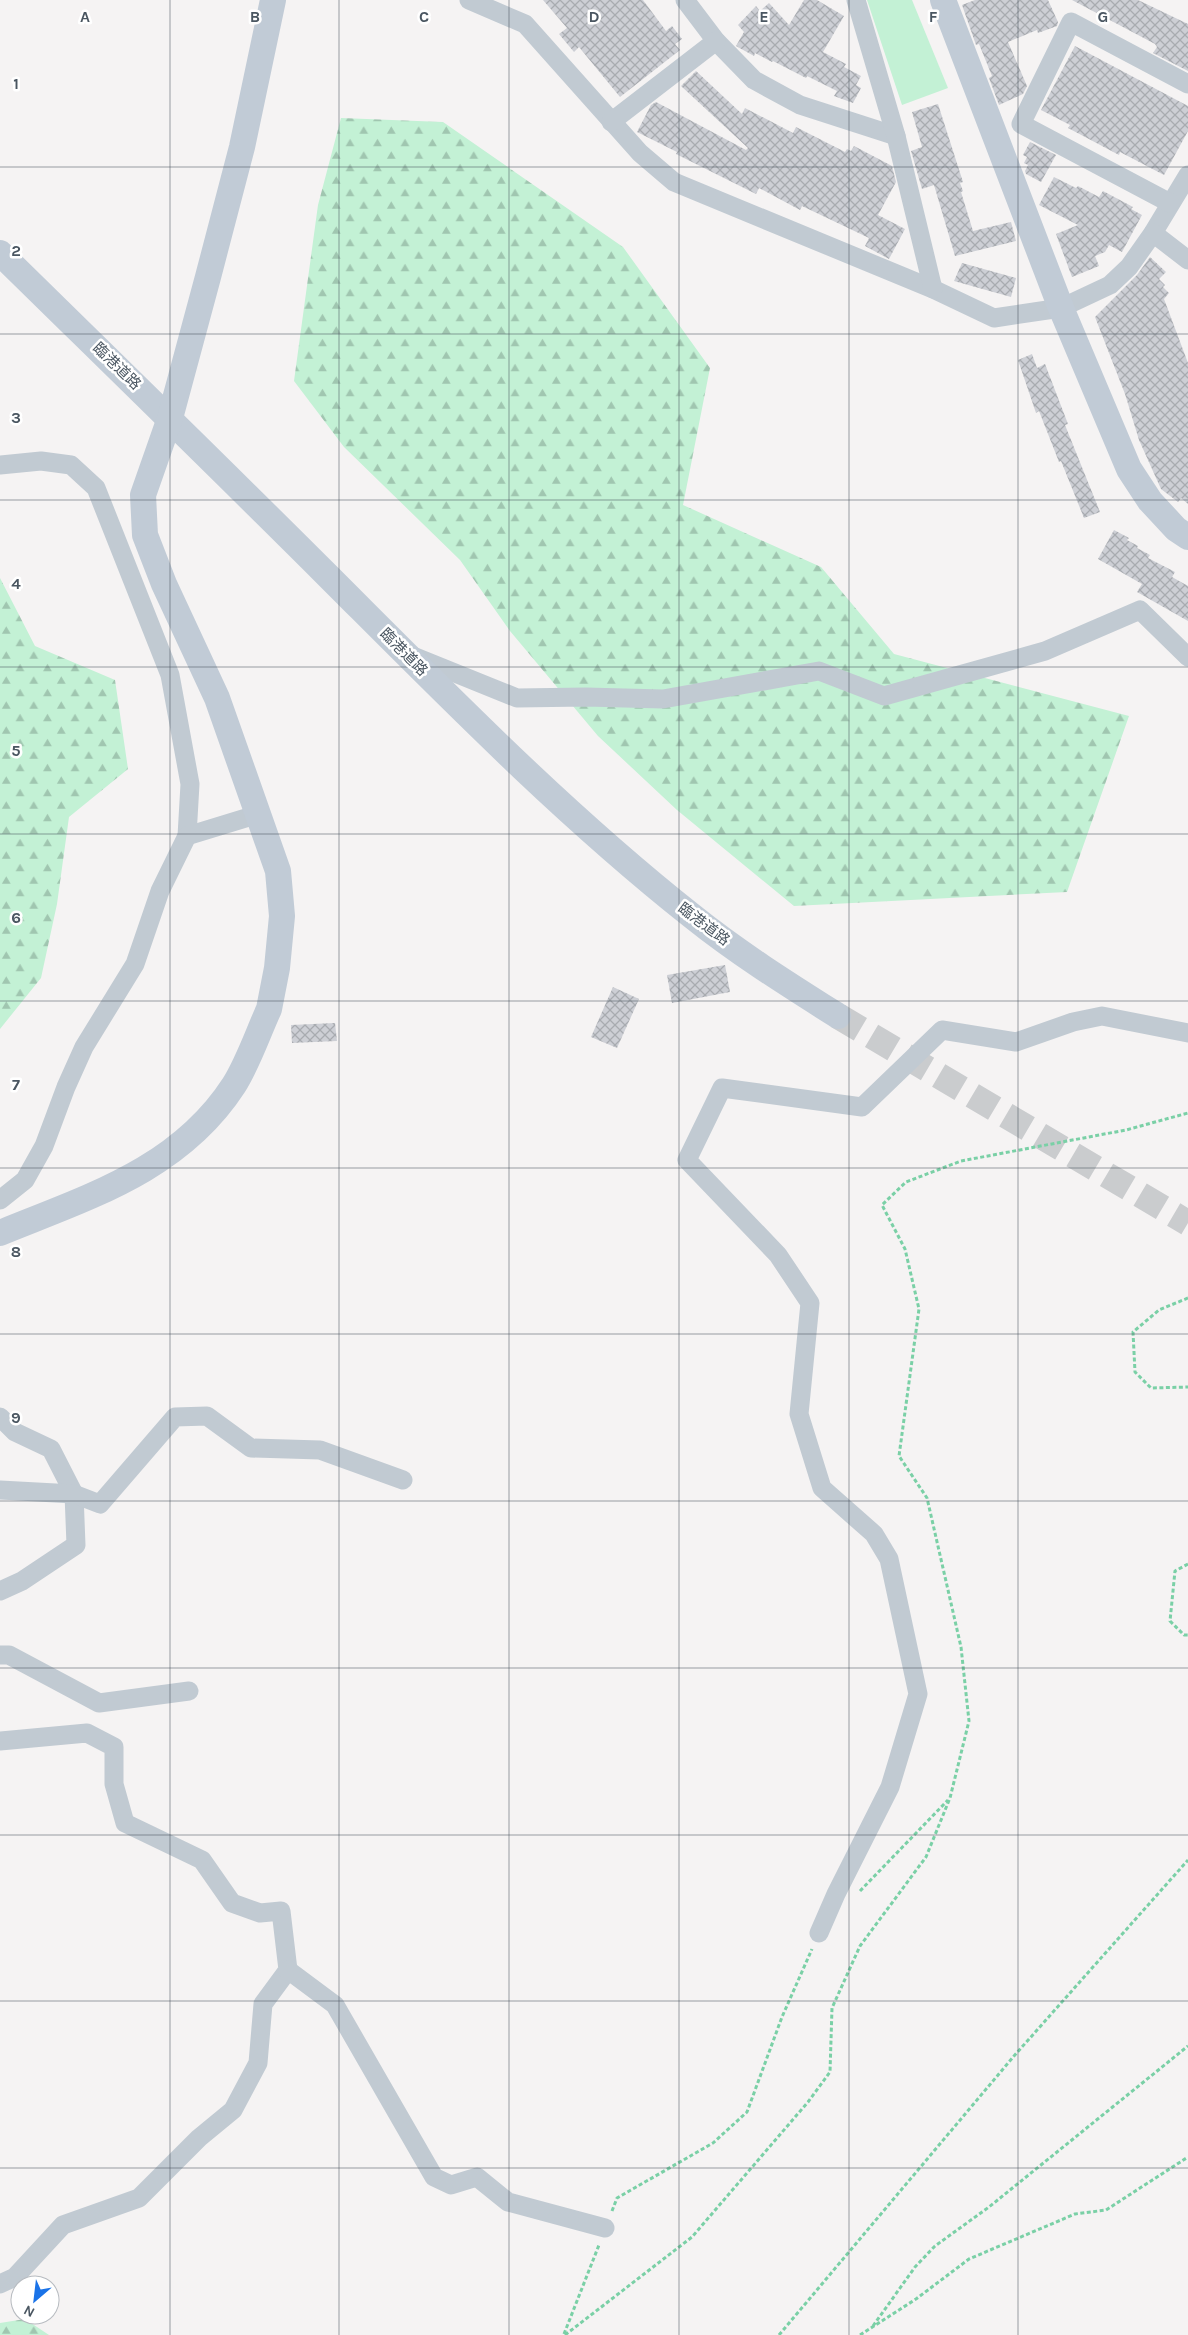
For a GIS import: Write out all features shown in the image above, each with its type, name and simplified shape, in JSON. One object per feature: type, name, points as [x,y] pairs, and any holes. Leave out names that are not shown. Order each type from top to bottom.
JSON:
[{"type":"street","points":[[0,1233],[118,1185],[173,1152],[205,1120],[234,1085],[269,1009],[278,968],[282,916],[278,871],[217,698],[164,584],[145,535],[143,495],[170,418],[242,147],[273,0]]},
{"type":"street","points":[[469,0],[526,24],[640,153],[674,182],[933,289],[994,318],[1061,308],[1110,284],[1129,267],[1153,233],[1188,175]]},
{"type":"street","points":[[684,0],[716,41],[754,80],[792,100],[896,136]]},
{"type":"street","points":[[856,0],[896,136],[933,289]]},
{"type":"street","points":[[943,0],[1061,308],[1129,469],[1150,501],[1176,529],[1188,537]]},
{"type":"street","points":[[1170,203],[1021,124],[1071,22],[1188,84]]},
{"type":"street","points":[[611,122],[716,41]]},
{"type":"street","points":[[1153,233],[1188,260]]},
{"type":"street","name":"臨港道路","points":[[0,253],[170,418],[405,653],[586,826],[693,917],[791,986],[838,1016]]},
{"type":"street","points":[[0,465],[41,460],[71,465],[96,488],[170,675],[190,784],[187,836],[160,891],[135,964],[84,1047],[66,1087],[44,1146],[25,1180],[0,1200]]},
{"type":"street","points":[[405,653],[517,698],[663,699],[819,671],[884,696],[1045,651],[1140,610],[1188,657]]},
{"type":"street","points":[[187,836],[259,814]]},
{"type":"street","points":[[819,1933],[836,1894],[890,1788],[918,1694],[890,1559],[874,1534],[822,1488],[799,1414],[810,1304],[778,1255],[687,1160],[722,1088],[862,1107],[942,1030],[1016,1042],[1073,1022],[1102,1016],[1188,1033]]},
{"type":"street","points":[[0,1490],[74,1494],[100,1504],[175,1417],[208,1416],[251,1448],[320,1450],[403,1480]]},
{"type":"street","points":[[0,1417],[15,1432],[51,1450],[74,1494],[76,1545],[22,1581],[0,1591]]},
{"type":"street","points":[[0,1655],[9,1655],[99,1703],[189,1691]]},
{"type":"street","points":[[0,1740],[87,1732],[114,1747],[114,1784],[125,1822],[202,1860],[232,1903],[260,1913],[281,1911],[288,1970],[263,2004],[258,2064],[233,2110],[199,2138],[139,2198],[63,2225],[15,2277],[0,2284]]},
{"type":"street","points":[[288,1970],[334,2005],[434,2178],[451,2185],[477,2177],[508,2202],[605,2228]]},
{"type":"path","points":[[565,2335],[692,2237],[808,2102],[830,2072],[832,2008],[860,1946],[926,1856],[950,1798],[969,1721],[962,1647],[928,1498],[899,1456],[919,1308],[905,1250],[882,1205],[906,1182],[961,1161],[1126,1130],[1188,1114]]},
{"type":"path","points":[[1188,1298],[1159,1310],[1132,1332],[1135,1372],[1151,1388],[1188,1388]]},
{"type":"path","points":[[1188,1564],[1175,1571],[1170,1621],[1184,1635],[1188,1635]]},
{"type":"path","points":[[853,1898],[950,1798]]},
{"type":"path","points":[[779,2335],[1014,2056],[1188,1860]]},
{"type":"path","points":[[565,2335],[617,2198],[713,2143],[747,2112],[782,2017],[819,1933]]},
{"type":"path","points":[[873,2326],[915,2268],[934,2246],[989,2207],[1188,2046]]},
{"type":"path","points":[[860,2335],[916,2299],[969,2259],[1075,2214],[1106,2210],[1188,2157]]},
{"type":"green space","points":[[867,0],[912,0],[948,88],[902,105]]},
{"type":"green space","points":[[341,118],[443,122],[623,247],[710,368],[683,505],[821,567],[894,654],[1129,716],[1067,892],[794,906],[677,810],[598,736],[510,631],[460,560],[344,447],[294,381],[318,205]]},
{"type":"green space","points":[[0,578],[35,646],[115,680],[128,769],[69,817],[57,904],[41,978],[0,1029]]},
{"type":"green space","points":[[10,2321],[10,2325],[34,2325],[49,2335],[0,2335],[0,2323]]},
{"type":"building","points":[[543,0],[643,0],[666,31],[672,26],[682,39],[675,44],[680,50],[620,97],[579,47],[574,52],[559,34],[567,28]]},
{"type":"building","points":[[804,0],[817,0],[844,16],[823,52],[846,64],[844,67],[861,76],[856,85],[861,88],[853,103],[834,96],[837,91],[807,76],[806,78],[773,61],[755,53],[754,56],[736,46],[744,32],[738,25],[756,6],[760,11],[769,3],[789,25]]},
{"type":"building","points":[[975,0],[1048,0],[1058,22],[1057,26],[1038,33],[1037,30],[1008,42],[1027,86],[1023,94],[999,105],[989,78],[992,76],[979,44],[976,45],[962,5]]},
{"type":"building","points":[[1072,0],[1138,0],[1188,24],[1188,71],[1153,53],[1157,47],[1155,44]]},
{"type":"building","points":[[1075,46],[1188,106],[1188,131],[1164,175],[1120,152],[1119,155],[1068,128],[1070,125],[1041,110]]},
{"type":"building","points":[[696,71],[742,114],[745,108],[793,133],[796,127],[845,152],[847,149],[851,151],[854,146],[892,166],[896,182],[878,215],[905,229],[889,259],[865,246],[869,238],[802,206],[800,210],[759,188],[756,194],[637,132],[651,105],[656,102],[746,150],[748,148],[681,86]]},
{"type":"building","points":[[938,104],[963,182],[960,183],[963,191],[961,192],[973,231],[1011,222],[1016,241],[955,256],[934,185],[922,189],[911,151],[922,147],[912,112]]},
{"type":"building","points":[[1030,142],[1056,155],[1041,182],[1026,174],[1025,171],[1028,165],[1024,163],[1027,157],[1023,155]]},
{"type":"building","points":[[1054,177],[1076,188],[1078,186],[1099,197],[1103,191],[1133,207],[1131,209],[1142,215],[1122,252],[1109,245],[1105,252],[1095,256],[1099,266],[1072,277],[1056,234],[1078,225],[1039,205]]},
{"type":"building","points":[[1150,257],[1166,272],[1159,279],[1169,293],[1164,299],[1188,363],[1188,504],[1181,498],[1178,502],[1161,489],[1139,440],[1125,394],[1095,317],[1137,275]]},
{"type":"building","points":[[962,263],[1016,278],[1011,297],[954,281]]},
{"type":"building","points":[[1032,354],[1037,368],[1045,364],[1068,424],[1065,425],[1100,512],[1084,518],[1039,411],[1036,413],[1018,360]]},
{"type":"building","points":[[1114,530],[1129,538],[1127,540],[1150,555],[1148,558],[1175,572],[1172,577],[1188,586],[1188,621],[1137,592],[1142,584],[1098,559]]},
{"type":"building","points":[[725,965],[730,992],[672,1003],[667,975]]},
{"type":"building","points":[[613,987],[639,999],[617,1048],[591,1037]]},
{"type":"building","points":[[335,1023],[337,1041],[292,1043],[291,1025]]},
{"type":"tunnel","points":[[838,1016],[1188,1223]]}]
